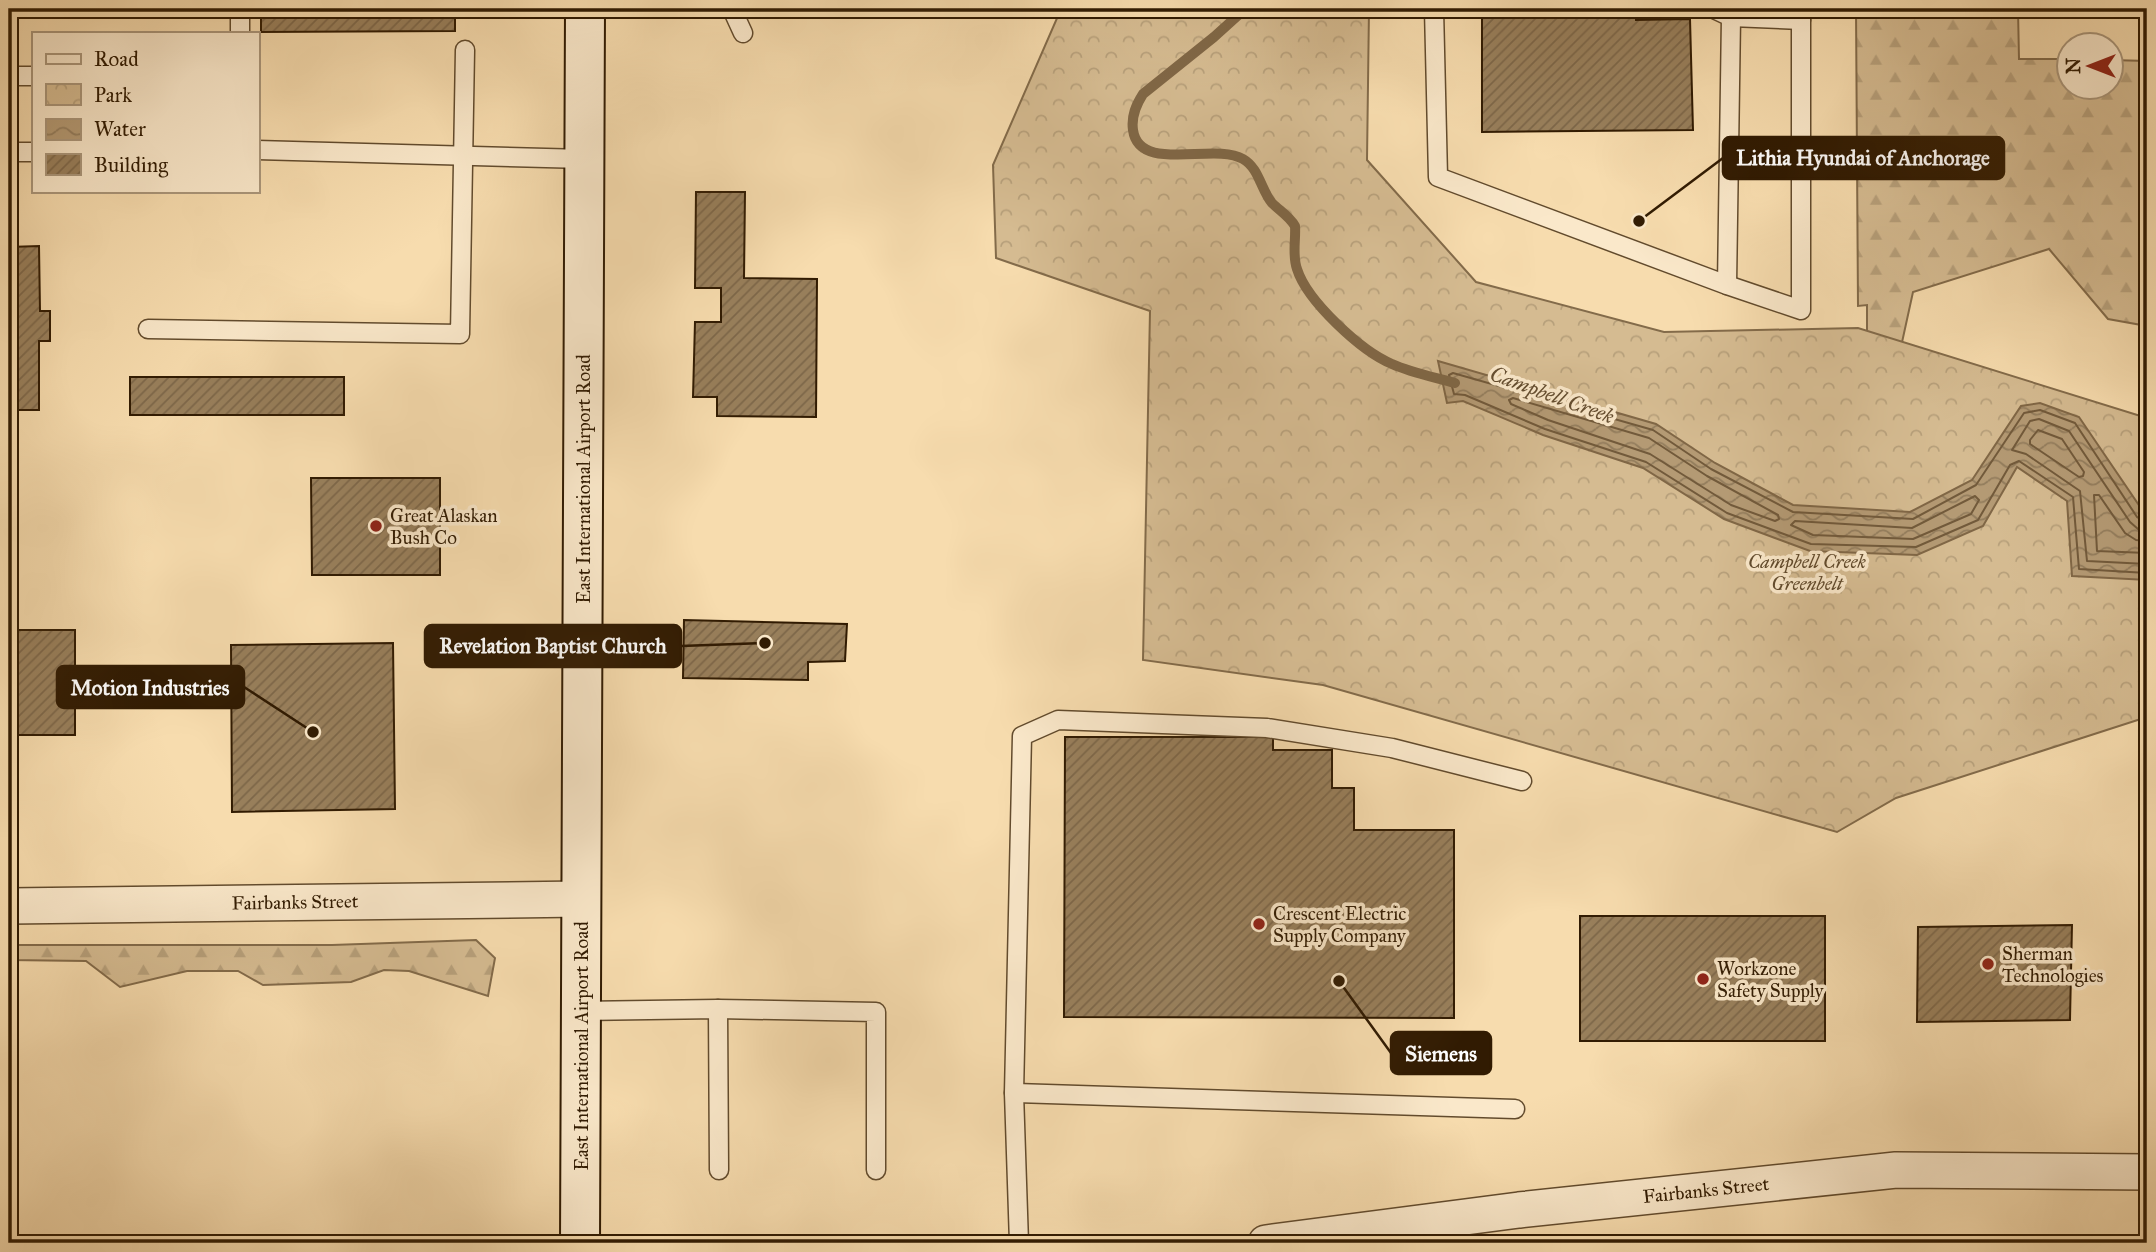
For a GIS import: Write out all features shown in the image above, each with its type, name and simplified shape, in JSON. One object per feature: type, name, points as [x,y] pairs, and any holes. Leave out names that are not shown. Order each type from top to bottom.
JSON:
[{"type":"main road","name":"East International Airport Road","points":[[580,1243],[585,9]]},
{"type":"street","name":"Fairbanks Street","points":[[9,906],[582,899]]},
{"type":"street","name":"Fairbanks Street","points":[[1266,1243],[1435,1233],[1532,1209],[1896,1170],[2147,1172]]},
{"type":"lane","points":[[240,9],[240,32]]},
{"type":"lane","points":[[732,9],[743,33]]},
{"type":"lane","points":[[1434,9],[1438,177],[1801,310],[1801,14],[1731,17],[1714,9]]},
{"type":"lane","points":[[1727,285],[1731,17]]},
{"type":"lane","points":[[148,329],[460,334],[465,50]]},
{"type":"lane","points":[[9,75],[32,76]]},
{"type":"lane","points":[[259,150],[584,159]]},
{"type":"lane","points":[[9,152],[32,152]]},
{"type":"lane","points":[[1019,1243],[1014,1093],[1022,736],[1058,720],[1267,728],[1392,748],[1522,781]]},
{"type":"lane","points":[[580,1011],[719,1009],[876,1012],[876,1170]]},
{"type":"lane","points":[[719,1009],[719,1170]]},
{"type":"lane","points":[[1014,1093],[1515,1109]]},
{"type":"green space","name":"Campbell Creek Greenbelt","points":[[1061,9],[1369,9],[1367,160],[1476,282],[1664,332],[1858,328],[2147,418],[2147,717],[1896,798],[1837,832],[1323,685],[1143,660],[1150,311],[996,258],[993,165]]},
{"type":"green space","points":[[1856,9],[2018,9],[2019,59],[2054,59],[2054,102],[2124,102],[2124,60],[2147,61],[2147,326],[2108,319],[2049,249],[1913,292],[1892,388],[1867,338],[1867,305],[1858,306]]},
{"type":"green space","points":[[476,940],[495,958],[488,996],[409,971],[384,970],[351,982],[263,985],[238,971],[187,971],[120,987],[86,961],[9,960],[9,945],[332,945]]},
{"type":"water","points":[[1438,361],[1656,424],[1715,463],[1793,505],[1910,512],[1972,480],[2021,406],[2040,403],[2079,417],[2147,517],[2147,580],[2072,576],[2067,501],[2017,467],[1983,526],[1917,555],[1810,551],[1724,519],[1643,468],[1543,435],[1463,401],[1447,403]]},
{"type":"building","points":[[261,9],[455,9],[455,31],[261,32]]},
{"type":"building","points":[[1482,9],[1636,9],[1636,20],[1690,19],[1693,130],[1482,132]]},
{"type":"building","points":[[696,192],[745,192],[744,278],[817,279],[816,417],[717,416],[717,397],[693,397],[695,322],[721,322],[721,288],[695,288]]},
{"type":"building","points":[[39,246],[40,311],[50,311],[50,341],[39,341],[39,410],[9,410],[9,247]]},
{"type":"building","points":[[130,377],[344,377],[344,415],[130,415]]},
{"type":"building","name":"Great Alaskan Bush Co","points":[[311,478],[440,478],[440,575],[312,575]]},
{"type":"building","points":[[684,620],[847,624],[845,661],[808,662],[808,680],[683,678]]},
{"type":"building","points":[[9,630],[75,630],[75,735],[9,735]]},
{"type":"building","points":[[393,643],[395,809],[232,812],[231,645]]},
{"type":"building","name":"Crescent Electric Supply Company","points":[[1065,737],[1273,737],[1273,750],[1332,750],[1332,788],[1354,788],[1354,830],[1454,830],[1454,1018],[1064,1017]]},
{"type":"building","name":"Workzone Safety Supply","points":[[1580,916],[1825,916],[1825,1041],[1580,1041]]},
{"type":"building","points":[[2072,925],[2070,1020],[1917,1022],[1918,927]]},
{"type":"waterway","name":"Campbell Creek","points":[[1245,9],[1143,94],[1133,120],[1133,130],[1138,143],[1149,151],[1163,154],[1214,153],[1243,159],[1256,173],[1272,203],[1295,226],[1294,253],[1297,269],[1323,310],[1351,337],[1379,357],[1407,370],[1455,383]]},
{"type":"place","name":"Lithia Hyundai of Anchorage","points":[[1639,221]]},
{"type":"place","name":"Great Alaskan Bush Co","points":[[376,526]]},
{"type":"place","name":"Revelation Baptist Church","points":[[765,643]]},
{"type":"place","name":"Motion Industries","points":[[313,732]]},
{"type":"place","name":"Crescent Electric Supply Company","points":[[1259,924]]},
{"type":"place","name":"Sherman Technologies","points":[[1988,964]]},
{"type":"place","name":"Workzone Safety Supply","points":[[1703,979]]},
{"type":"place","name":"Siemens","points":[[1339,981]]}]
